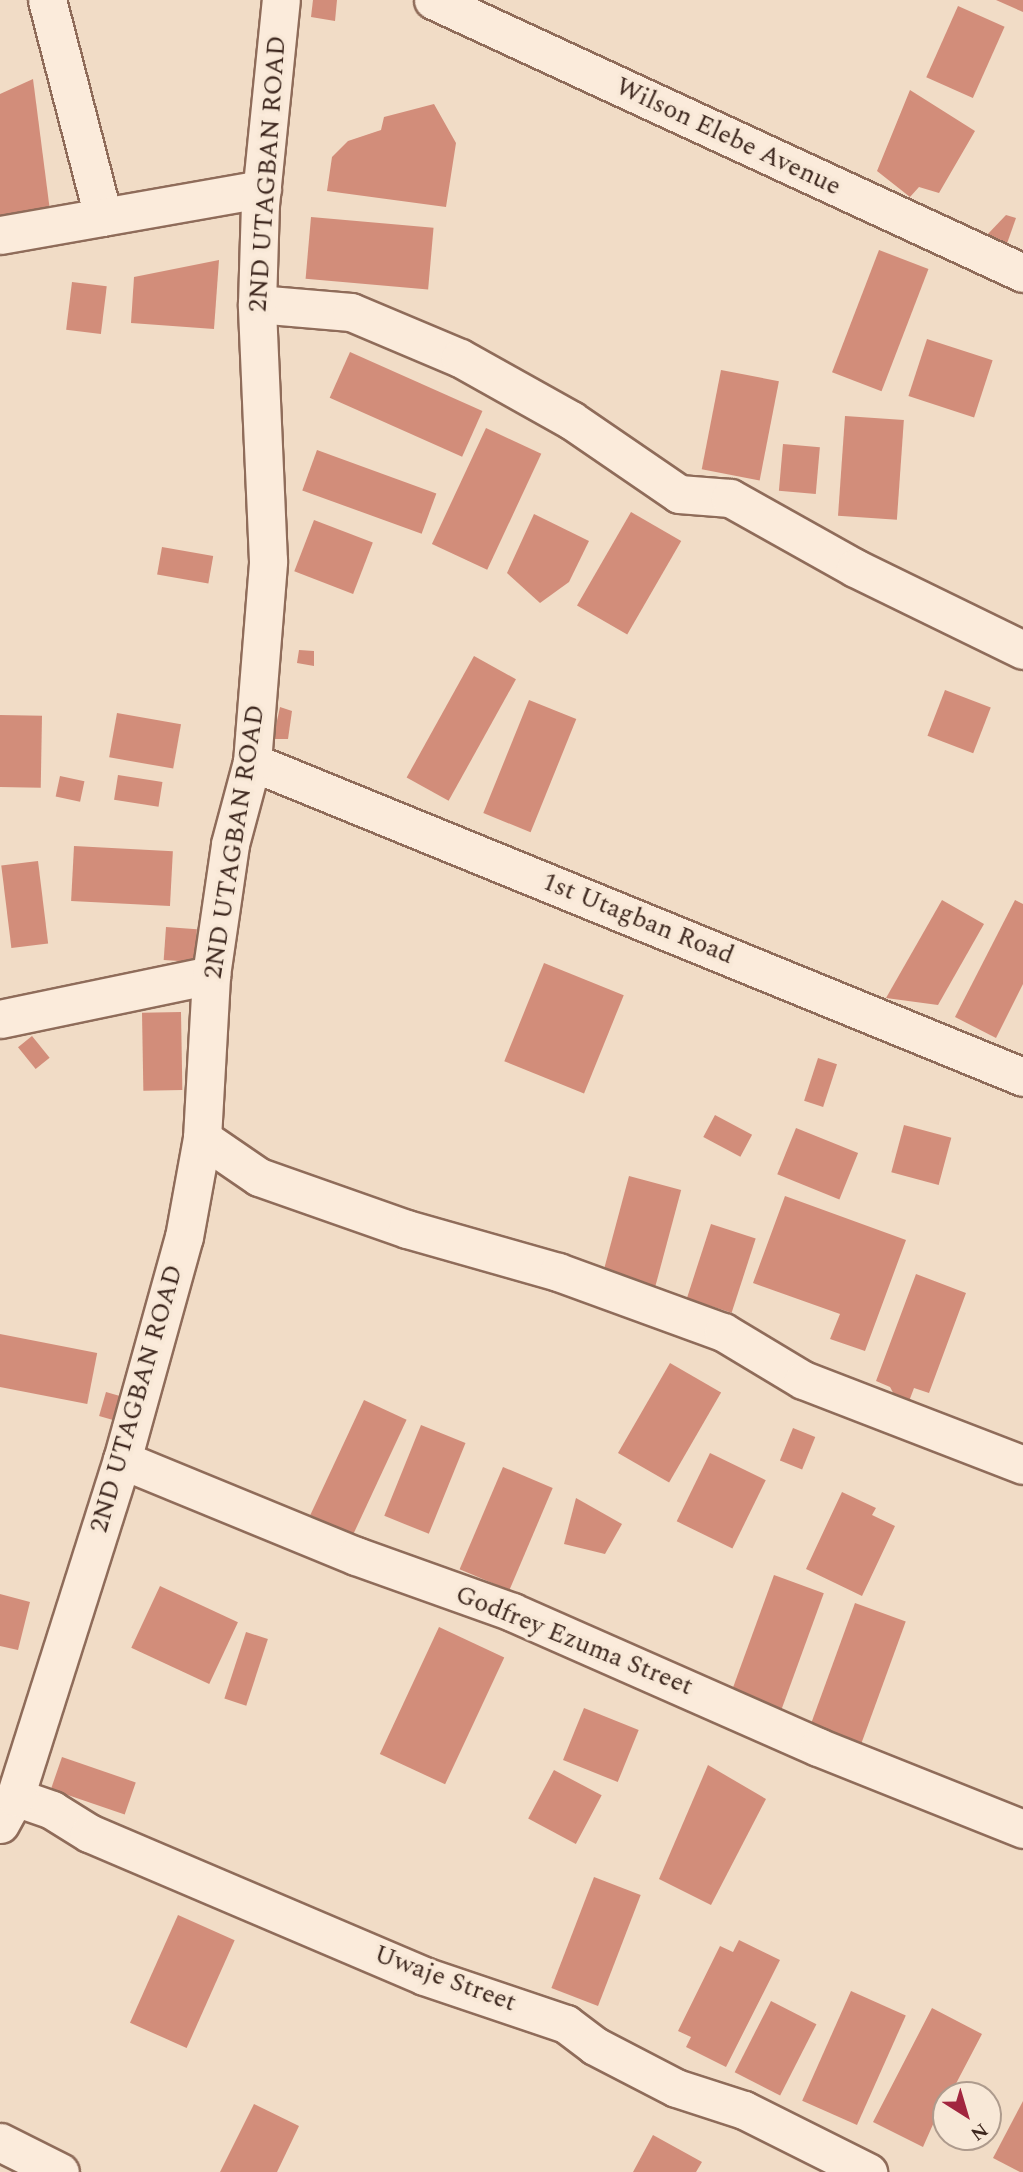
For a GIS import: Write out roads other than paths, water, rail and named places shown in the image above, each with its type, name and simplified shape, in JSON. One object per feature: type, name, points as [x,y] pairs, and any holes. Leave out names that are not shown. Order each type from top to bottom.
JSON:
[{"type":"street","points":[[47,0],[103,217]]},
{"type":"street","name":"2ND UTAGBAN ROAD","points":[[8,1810],[122,1460],[184,1237],[202,1138],[211,975],[230,844],[253,762],[268,561],[257,304],[262,189],[281,0]]},
{"type":"street","name":"Wilson Elebe Avenue","points":[[433,0],[1020,261]]},
{"type":"street","points":[[0,235],[262,189]]},
{"type":"street","points":[[257,304],[351,312],[460,358],[572,420],[679,494],[730,498],[855,568],[1023,650]]},
{"type":"street","name":"1st Utagban Road","points":[[253,762],[1023,1077]]},
{"type":"street","points":[[0,1019],[211,975]]},
{"type":"street","points":[[202,1138],[260,1177],[407,1229],[558,1272],[723,1332],[803,1380],[1023,1465]]},
{"type":"street","name":"Godfrey Ezuma Street","points":[[122,1460],[356,1556],[512,1612],[818,1747],[1023,1829]]},
{"type":"street","name":"Uwaje Street","points":[[8,1810],[52,1810],[89,1833],[424,1976],[566,2024],[595,2046],[676,2088],[744,2110],[868,2172]]},
{"type":"street","points":[[0,2142],[60,2172]]}]
